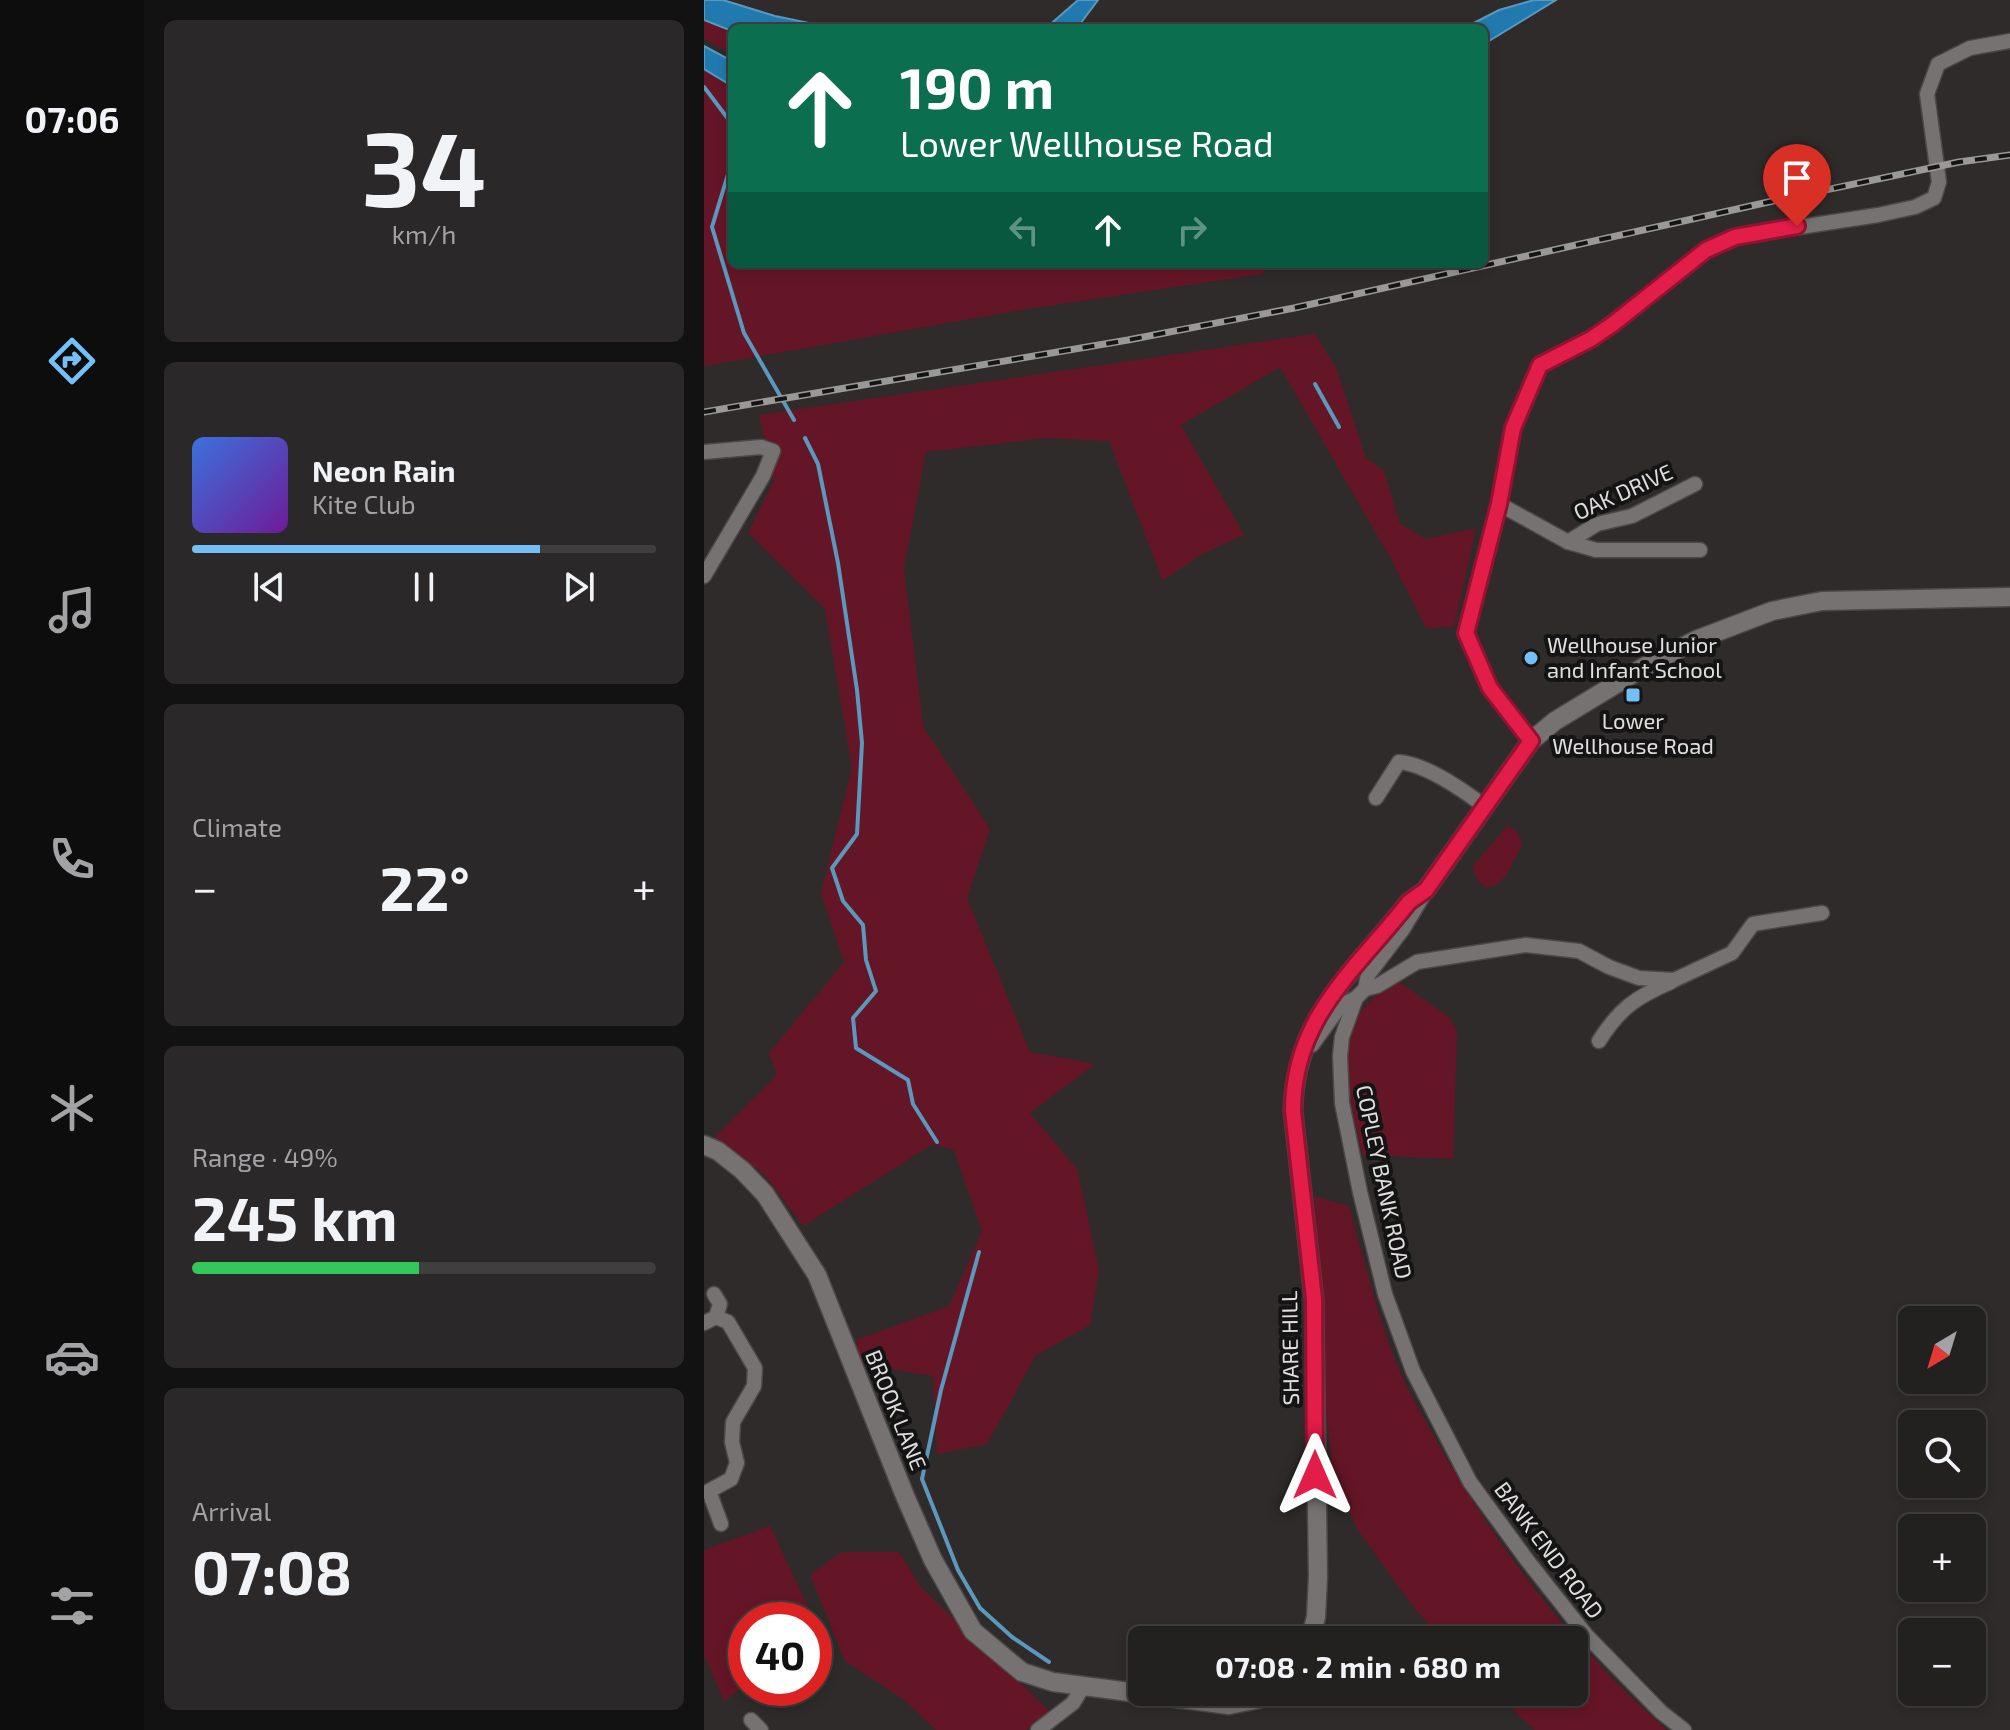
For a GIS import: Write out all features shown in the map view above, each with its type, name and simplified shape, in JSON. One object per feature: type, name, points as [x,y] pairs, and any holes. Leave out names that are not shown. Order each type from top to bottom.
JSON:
[{"type":"street","points":[[1531,741],[1490,688],[1466,633],[1499,504],[1513,428],[1540,365],[1591,339],[1706,250],[1735,237],[1878,215],[1915,207],[1934,198],[1939,182],[1927,94],[1938,64],[1970,48],[2010,41]]},
{"type":"street","points":[[704,452],[761,447],[773,451],[763,476],[704,576]]},
{"type":"street","name":"OAK DRIVE","points":[[1568,542],[1597,524],[1632,516],[1695,484]]},
{"type":"street","name":"OAK DRIVE","points":[[1499,504],[1568,542],[1596,550],[1700,550]]},
{"type":"street","points":[[1302,1058],[1318,1014],[1409,902],[1426,890],[1531,741],[1555,721],[1644,667],[1696,640],[1772,611],[1822,601],[2010,597]]},
{"type":"street","points":[[1376,798],[1399,762],[1416,766],[1484,806]]},
{"type":"street","name":"COPLEY BANK ROAD","points":[[1413,1371],[1385,1294],[1360,1192],[1342,1103],[1340,1056],[1342,1037],[1368,975],[1403,929],[1426,890]]},
{"type":"street","points":[[1599,1041],[1615,1016],[1641,995],[1732,953],[1753,924],[1822,913]]},
{"type":"street","points":[[1360,994],[1417,962],[1526,945],[1579,951],[1639,978],[1674,980]]},
{"type":"street","name":"COPLEY BANK ROAD","points":[[1302,1058],[1341,1005],[1360,994]]},
{"type":"street","name":"SHARE HILL","points":[[1302,1058],[1293,1082],[1293,1111],[1314,1299],[1318,1576],[1314,1626]]},
{"type":"street","name":"BROOK LANE","points":[[704,1145],[718,1151],[742,1170],[765,1194],[817,1275],[933,1560],[973,1631],[1022,1672],[1053,1682],[1084,1685]]},
{"type":"street","points":[[714,1294],[720,1304],[710,1320],[728,1322],[755,1368],[754,1386],[733,1422],[732,1442],[737,1463],[731,1479],[707,1486],[721,1524]]},
{"type":"street","name":"BANK END ROAD","points":[[1413,1371],[1470,1482],[1527,1560],[1587,1636],[1661,1712],[1684,1730]]},
{"type":"street","points":[[1038,1730],[1073,1703],[1084,1685],[1128,1691]]},
{"type":"shaded area","points":[[704,20],[728,29],[728,52],[704,39]]},
{"type":"shaded area","points":[[704,69],[728,84],[728,268],[1266,268],[1262,274],[1027,309],[704,366]]},
{"type":"shaded area","points":[[1315,334],[1336,368],[1366,458],[1384,471],[1400,524],[1426,539],[1476,528],[1454,627],[1426,628],[1391,559],[1280,367],[1181,425],[1244,535],[1200,555],[1163,581],[1109,441],[1045,438],[926,452],[904,568],[923,726],[990,829],[967,898],[1030,1052],[1095,1064],[1030,1113],[1077,1169],[1099,1270],[1090,1325],[1036,1355],[987,1444],[937,1454],[933,1376],[861,1364],[856,1340],[949,1306],[982,1231],[954,1150],[933,1144],[803,1226],[765,1175],[714,1138],[777,1075],[769,1053],[844,962],[821,893],[852,768],[825,609],[748,533],[774,480],[759,415]]},
{"type":"shaded area","points":[[1508,825],[1518,833],[1522,845],[1507,874],[1497,885],[1486,887],[1479,882],[1472,867]]},
{"type":"shaded area","points":[[1398,981],[1450,1018],[1457,1031],[1453,1159],[1362,1155],[1348,1086],[1350,1033],[1365,1007]]},
{"type":"shaded area","points":[[1314,1196],[1349,1206],[1390,1347],[1415,1403],[1492,1531],[1565,1626],[1431,1626],[1357,1529],[1332,1472],[1323,1371]]},
{"type":"shaded area","points":[[770,1526],[806,1602],[728,1602],[728,1698],[724,1701],[704,1655],[704,1550]]},
{"type":"shaded area","points":[[842,1552],[899,1552],[920,1586],[1050,1712],[1026,1730],[936,1730],[903,1699],[845,1661],[832,1629],[832,1602],[821,1602],[810,1575]]},
{"type":"shaded area","points":[[1588,1652],[1667,1730],[1535,1730],[1509,1706],[1588,1706]]},
{"type":"water","points":[[704,0],[723,0],[814,24],[728,24],[728,29],[704,20]]},
{"type":"water","points":[[1078,0],[1098,0],[1080,24],[1051,24]]},
{"type":"water","points":[[1534,0],[1556,0],[1488,42],[1488,24],[1472,24],[1499,10]]},
{"type":"water","points":[[704,46],[728,59],[728,84],[704,69]]},
{"type":"waterway","points":[[704,87],[728,119]]},
{"type":"waterway","points":[[728,174],[712,227],[744,333],[794,420]]},
{"type":"waterway","points":[[1315,384],[1339,427]]},
{"type":"waterway","points":[[805,438],[818,464],[838,563],[862,743],[857,834],[832,868],[843,901],[863,925],[866,960],[876,991],[853,1018],[856,1048],[908,1080],[913,1104],[937,1142]]},
{"type":"waterway","points":[[979,1252],[941,1390],[922,1479],[958,1570],[980,1608],[1012,1637],[1049,1662]]},
{"type":"railway","points":[[1488,265],[1773,201],[1959,162],[2010,155]]},
{"type":"railway","points":[[704,412],[1128,340],[1294,308],[1473,268]]},
{"type":"place","name":"Wellhouse Junior and Infant School","points":[[1531,658]]},
{"type":"place","name":"Lower Wellhouse Road","points":[[1633,695]]},
{"type":"route","points":[[1315,1475],[1314,1299],[1293,1111],[1293,1082],[1318,1014],[1409,902],[1426,890],[1531,741],[1490,688],[1466,633],[1499,504],[1513,428],[1540,365],[1613,324],[1706,250],[1735,237],[1797,226]]}]
